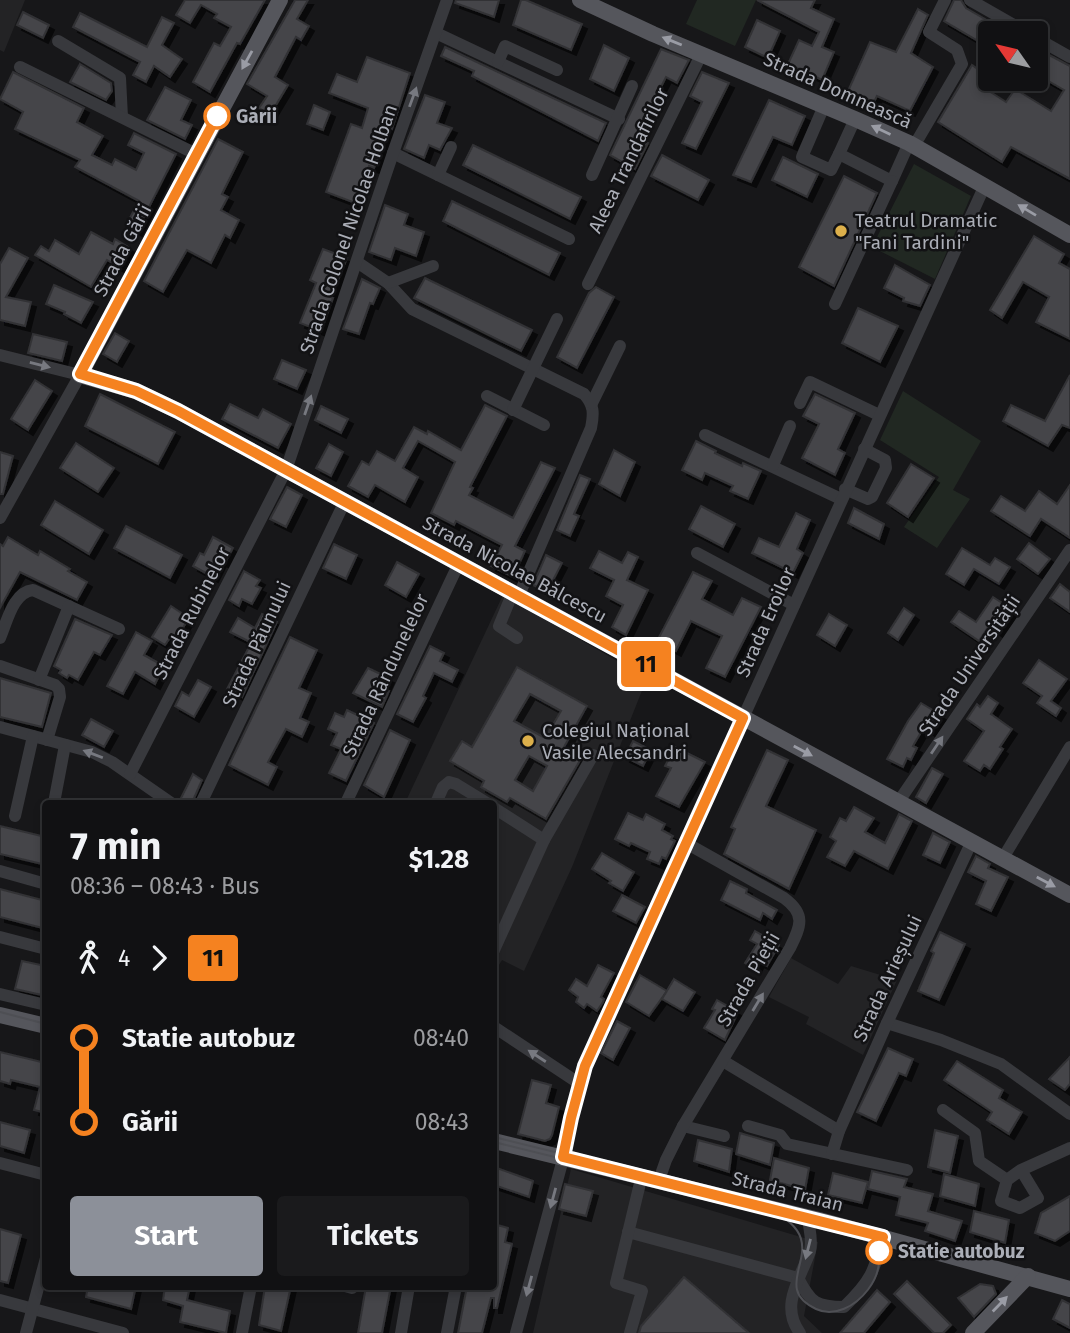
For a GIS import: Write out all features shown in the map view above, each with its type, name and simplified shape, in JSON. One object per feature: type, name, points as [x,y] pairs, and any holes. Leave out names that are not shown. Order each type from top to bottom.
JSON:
[{"type":"main road","name":"Strada Gării","points":[[80,374],[280,0]]},
{"type":"main road","name":"Strada Domnească","points":[[580,0],[912,145],[1070,235]]},
{"type":"main road","name":"Strada Nicolae Bălcescu","points":[[80,374],[160,402],[1070,895]]},
{"type":"main road","points":[[0,1015],[42,1025]]},
{"type":"main road","name":"Strada Traian","points":[[497,1142],[642,1175],[883,1237],[1070,1289]]},
{"type":"main road","points":[[973,1333],[1028,1276]]},
{"type":"street","name":"Strada Colonel Nicolae Holban","points":[[286,470],[447,0]]},
{"type":"street","points":[[835,304],[892,181],[962,64],[957,50],[929,32],[945,0]]},
{"type":"street","points":[[970,0],[1007,21]]},
{"type":"street","points":[[436,33],[619,119]]},
{"type":"street","points":[[58,41],[120,78],[122,117]]},
{"type":"street","points":[[1048,45],[1070,57]]},
{"type":"street","points":[[498,62],[505,46],[556,70]]},
{"type":"street","name":"Aleea Trandafirilor","points":[[589,284],[702,53]]},
{"type":"street","points":[[20,67],[196,154]]},
{"type":"street","points":[[592,175],[632,86]]},
{"type":"street","points":[[824,106],[802,158],[831,170],[855,118]]},
{"type":"street","points":[[438,175],[452,147]]},
{"type":"street","points":[[393,153],[569,239]]},
{"type":"street","points":[[839,154],[892,181]]},
{"type":"street","name":"Strada Eroilor","points":[[516,1333],[585,1066],[985,185]]},
{"type":"street","points":[[357,262],[388,283],[412,309],[584,394],[592,403],[594,413],[591,428],[499,626],[517,638]]},
{"type":"street","points":[[388,283],[433,265]]},
{"type":"street","points":[[513,410],[537,372],[557,319]]},
{"type":"street","points":[[592,403],[620,346]]},
{"type":"street","name":"Strada Nicolae Bălcescu","points":[[0,355],[80,374]]},
{"type":"street","name":"Strada Gării","points":[[0,518],[80,374]]},
{"type":"street","points":[[800,403],[810,382],[879,415]]},
{"type":"street","points":[[487,397],[544,425]]},
{"type":"street","points":[[773,465],[790,426]]},
{"type":"street","points":[[705,435],[843,494],[868,499],[872,497],[886,468],[885,460],[863,449]]},
{"type":"street","name":"Strada Rubinelor","points":[[130,774],[286,470]]},
{"type":"street","name":"Strada Păunului","points":[[202,800],[345,501]]},
{"type":"street","name":"Strada Universității","points":[[899,802],[1070,551]]},
{"type":"street","points":[[697,554],[794,606]]},
{"type":"street","name":"Strada Rândunelelor","points":[[347,800],[459,563]]},
{"type":"street","points":[[0,638],[19,596],[33,590],[119,629]]},
{"type":"street","points":[[39,680],[69,606]]},
{"type":"street","points":[[0,666],[55,685],[61,692],[47,740]]},
{"type":"street","points":[[0,727],[92,752],[130,774],[163,800]]},
{"type":"street","points":[[15,816],[33,736]]},
{"type":"street","points":[[55,800],[65,744]]},
{"type":"street","points":[[1003,859],[1070,747]]},
{"type":"street","points":[[498,925],[593,755]]},
{"type":"street","points":[[437,800],[443,787],[449,782],[456,783],[482,800]]},
{"type":"street","points":[[497,809],[544,840]]},
{"type":"street","name":"Strada Arieșului","points":[[832,1154],[839,1131],[887,1023],[972,841]]},
{"type":"street","name":"Strada Pieții","points":[[659,1180],[684,1126],[790,948],[798,928],[797,908],[784,898],[686,843]]},
{"type":"street","points":[[0,871],[42,883]]},
{"type":"street","points":[[0,937],[42,948]]},
{"type":"street","points":[[0,994],[42,1004]]},
{"type":"street","points":[[887,1023],[1000,1063],[1070,1114]]},
{"type":"street","points":[[497,1029],[580,1084]]},
{"type":"street","points":[[723,1061],[839,1131]]},
{"type":"street","points":[[943,1110],[975,1132],[979,1161],[1007,1180]]},
{"type":"street","points":[[684,1126],[724,1136]]},
{"type":"street","points":[[748,1126],[780,1135],[787,1143],[907,1170]]},
{"type":"street","points":[[1021,1170],[1038,1198],[1020,1208],[1001,1200],[1007,1180],[1021,1170],[1070,1148]]},
{"type":"street","points":[[0,1163],[42,1174]]},
{"type":"street","points":[[630,1333],[642,1291],[616,1283],[642,1175]]},
{"type":"street","points":[[800,1333],[792,1313],[791,1302],[812,1242],[808,1218]]},
{"type":"street","points":[[628,1232],[798,1278],[808,1297],[819,1306],[844,1307],[864,1288],[874,1270],[883,1237]]},
{"type":"street","points":[[26,1333],[42,1272]]},
{"type":"street","points":[[242,1333],[250,1290]]},
{"type":"street","points":[[401,1333],[408,1290]]},
{"type":"street","points":[[447,1333],[455,1290]]},
{"type":"street","points":[[0,1300],[32,1308],[90,1329],[123,1333]]},
{"type":"shaded area","points":[[0,0],[25,0],[4,52],[0,50]]},
{"type":"shaded area","points":[[697,0],[756,0],[735,46],[686,24]]},
{"type":"shaded area","points":[[914,164],[971,196],[935,279],[872,247]]},
{"type":"shaded area","points":[[903,391],[981,441],[953,490],[970,499],[937,548],[904,527],[939,477],[880,440]]},
{"type":"shaded area","name":"Colegiul Național Vasile Alecsandri","points":[[503,595],[647,678],[572,867],[524,971],[502,960],[497,968],[497,800],[406,800]]},
{"type":"shaded area","points":[[791,958],[838,984],[851,966],[897,980],[863,1055],[806,1024],[809,1017],[769,997]]},
{"type":"shaded area","points":[[571,1169],[818,1242],[804,1316],[822,1333],[533,1333]]},
{"type":"building","points":[[185,0],[265,0],[210,92],[193,82],[214,43],[220,46],[231,27],[214,18],[217,14],[201,5],[190,23],[176,15]]},
{"type":"building","points":[[295,0],[308,0],[297,19],[309,26],[301,40],[296,37],[275,77],[288,85],[270,115],[259,108],[267,96],[247,84]]},
{"type":"building","points":[[456,0],[499,0],[494,17],[455,3]]},
{"type":"building","points":[[521,0],[582,24],[571,50],[513,25]]},
{"type":"building","points":[[757,0],[815,0],[811,8],[834,19],[822,47],[834,52],[822,80],[788,64],[799,40],[812,46],[819,32]]},
{"type":"building","points":[[954,0],[961,0],[966,8],[988,21],[978,21],[978,41],[944,21]]},
{"type":"building","points":[[918,9],[928,15],[911,53],[933,67],[910,111],[877,96],[874,102],[848,91],[870,42],[896,52]]},
{"type":"building","points":[[23,12],[49,25],[43,38],[17,25]]},
{"type":"building","points":[[80,13],[147,47],[162,17],[174,23],[162,45],[182,59],[170,77],[154,66],[146,82],[133,75],[140,62],[73,27]]},
{"type":"building","points":[[757,20],[780,31],[768,58],[745,47]]},
{"type":"building","points":[[604,45],[629,58],[614,91],[590,79]]},
{"type":"building","points":[[445,47],[606,123],[598,141],[472,76],[474,71],[441,56]]},
{"type":"building","points":[[661,49],[689,60],[677,83],[666,77],[636,137],[648,143],[635,169],[610,155]]},
{"type":"building","points":[[1048,54],[1070,66],[1070,179],[1011,147],[1002,162],[938,122],[972,65],[978,69],[978,91],[989,91],[1006,102],[1014,91],[1018,91],[1051,111],[1064,90],[1048,81]]},
{"type":"building","points":[[367,57],[410,73],[392,129],[389,128],[374,168],[369,166],[355,203],[326,192],[351,124],[362,128],[368,108],[329,93],[337,74],[357,82]]},
{"type":"building","points":[[80,64],[111,83],[112,91],[106,100],[70,82]]},
{"type":"building","points":[[13,72],[84,108],[77,122],[103,136],[92,155],[112,165],[115,159],[136,170],[144,153],[128,145],[134,133],[176,154],[137,231],[126,225],[139,201],[75,167],[80,160],[15,129],[23,112],[0,99]]},
{"type":"building","points":[[702,72],[729,83],[696,149],[682,143],[702,102],[690,96]]},
{"type":"building","points":[[165,87],[191,100],[181,120],[192,125],[185,139],[147,120]]},
{"type":"building","points":[[425,95],[445,102],[437,123],[452,128],[440,150],[429,145],[424,158],[404,149]]},
{"type":"building","points":[[769,100],[805,116],[792,145],[773,137],[751,182],[733,175]]},
{"type":"building","points":[[314,105],[330,112],[323,130],[307,124]]},
{"type":"building","points":[[218,139],[243,152],[222,194],[228,197],[221,210],[239,220],[230,238],[225,235],[211,263],[187,250],[163,292],[144,281]]},
{"type":"building","points":[[473,145],[581,197],[570,219],[463,165]]},
{"type":"building","points":[[662,155],[709,180],[698,200],[651,176]]},
{"type":"building","points":[[783,157],[818,174],[807,197],[772,180]]},
{"type":"building","name":"Teatrul Dramatic \"Fani Tardini\"","points":[[844,176],[877,193],[834,286],[799,267]]},
{"type":"building","points":[[452,201],[560,253],[549,275],[443,221]]},
{"type":"building","points":[[385,205],[408,214],[404,225],[424,232],[416,256],[395,248],[391,260],[369,252]]},
{"type":"building","points":[[91,232],[113,244],[115,239],[130,248],[119,267],[107,260],[91,287],[35,255],[41,246],[49,251],[55,240],[79,254]]},
{"type":"building","points":[[1034,236],[1064,254],[1059,263],[1070,269],[1070,339],[1036,322],[1049,297],[1023,282],[1002,318],[990,310]]},
{"type":"building","points":[[9,248],[28,258],[6,297],[31,302],[25,326],[0,320],[0,264]]},
{"type":"building","points":[[323,249],[347,258],[321,331],[300,323],[316,283],[310,280]]},
{"type":"building","points":[[895,265],[930,285],[920,306],[903,301],[904,298],[884,288]]},
{"type":"building","points":[[425,278],[532,330],[521,351],[414,298]]},
{"type":"building","points":[[362,279],[380,288],[373,304],[370,303],[359,334],[343,329]]},
{"type":"building","points":[[54,285],[93,302],[81,323],[46,304]]},
{"type":"building","points":[[596,287],[614,297],[577,368],[557,357],[589,293]]},
{"type":"building","points":[[858,308],[898,326],[880,362],[842,343]]},
{"type":"building","points":[[115,333],[129,341],[117,362],[103,354]]},
{"type":"building","points":[[33,334],[67,342],[62,361],[28,353]]},
{"type":"building","points":[[282,360],[306,370],[297,389],[274,379]]},
{"type":"building","points":[[1070,375],[1070,428],[1062,425],[1048,446],[1003,421],[1011,405],[1045,421]]},
{"type":"building","points":[[35,380],[52,391],[28,430],[11,419]]},
{"type":"building","points":[[100,394],[175,432],[158,464],[85,426]]},
{"type":"building","points":[[815,394],[855,413],[838,449],[845,453],[835,475],[802,458],[819,424],[803,416]]},
{"type":"building","points":[[230,404],[258,418],[263,409],[291,424],[278,448],[222,419]]},
{"type":"building","points":[[485,405],[507,416],[470,487],[473,488],[469,495],[513,518],[541,462],[555,468],[515,546],[525,551],[513,577],[491,566],[502,545],[456,521],[454,525],[431,513],[455,462],[418,441],[403,468],[418,477],[405,502],[375,485],[368,497],[348,486],[362,461],[369,465],[377,451],[395,461],[414,427],[427,434],[428,431],[461,450]]},
{"type":"building","points":[[321,406],[348,419],[341,433],[315,420]]},
{"type":"building","points":[[696,441],[742,466],[743,463],[761,471],[748,499],[730,491],[733,486],[705,473],[702,480],[682,470]]},
{"type":"building","points":[[76,443],[114,468],[98,492],[60,468]]},
{"type":"building","points":[[329,444],[343,452],[331,476],[316,468]]},
{"type":"building","points":[[614,450],[635,462],[620,496],[599,484]]},
{"type":"building","points":[[0,452],[13,456],[3,494],[0,494]]},
{"type":"building","points":[[911,464],[934,478],[908,517],[887,503]]},
{"type":"building","points":[[580,475],[590,479],[574,514],[579,516],[570,536],[557,530]]},
{"type":"building","points":[[1070,485],[1070,538],[1041,519],[1030,536],[991,511],[1001,496],[1025,511],[1039,491],[1057,504]]},
{"type":"building","points":[[287,487],[302,495],[286,527],[270,519]]},
{"type":"building","points":[[55,501],[103,530],[89,554],[41,525]]},
{"type":"building","points":[[701,506],[735,524],[723,547],[689,529]]},
{"type":"building","points":[[854,508],[884,524],[879,539],[848,523]]},
{"type":"building","points":[[796,513],[810,520],[797,549],[803,553],[793,573],[752,553],[759,538],[779,547]]},
{"type":"building","points":[[126,526],[182,555],[170,578],[114,548]]},
{"type":"building","points":[[8,537],[38,555],[40,551],[87,582],[77,600],[20,572],[0,608],[0,544],[3,546]]},
{"type":"building","points":[[213,537],[233,548],[225,563],[221,561],[213,577],[193,566],[200,553],[204,555]]},
{"type":"building","points":[[1029,543],[1050,559],[1038,574],[1017,559]]},
{"type":"building","points":[[334,544],[357,555],[346,579],[323,568]]},
{"type":"building","points":[[962,548],[990,565],[995,558],[1010,567],[999,584],[974,569],[964,585],[946,574]]},
{"type":"building","points":[[599,551],[622,563],[628,552],[638,557],[627,580],[648,590],[626,635],[612,627],[623,605],[606,596],[614,580],[590,568]]},
{"type":"building","points":[[546,555],[562,563],[547,592],[533,585]]},
{"type":"building","points":[[397,562],[419,574],[406,597],[385,585]]},
{"type":"building","points":[[244,571],[260,580],[256,586],[261,588],[252,604],[242,599],[239,606],[229,600]]},
{"type":"building","points":[[693,572],[712,581],[702,599],[733,615],[742,598],[761,607],[725,677],[706,668],[722,636],[691,621],[676,651],[657,641]]},
{"type":"building","points":[[1060,584],[1070,592],[1070,612],[1050,598]]},
{"type":"building","points":[[993,597],[1013,610],[998,632],[989,626],[979,641],[951,622],[959,611],[976,622]]},
{"type":"building","points":[[171,606],[189,618],[175,641],[170,638],[165,645],[152,637]]},
{"type":"building","points":[[904,608],[914,615],[898,640],[888,633]]},
{"type":"building","points":[[262,614],[277,622],[242,697],[227,689],[250,642],[230,632],[238,618],[255,628]]},
{"type":"building","points":[[829,614],[847,625],[835,646],[817,635]]},
{"type":"building","points":[[75,619],[112,635],[100,655],[94,652],[78,680],[69,675],[67,678],[54,666]]},
{"type":"building","points":[[136,632],[152,641],[144,655],[164,666],[155,684],[135,672],[123,694],[107,686]]},
{"type":"building","points":[[290,637],[317,650],[299,688],[311,693],[300,718],[309,722],[302,737],[286,729],[268,762],[277,767],[268,785],[229,765]]},
{"type":"building","points":[[430,646],[444,653],[440,661],[458,670],[452,682],[434,673],[423,696],[426,698],[413,722],[397,714]]},
{"type":"building","points":[[1039,660],[1067,679],[1051,701],[1061,708],[1056,716],[1037,703],[1042,696],[1023,683]]},
{"type":"building","points":[[517,667],[587,706],[564,747],[582,757],[546,819],[510,798],[507,802],[481,787],[484,781],[450,761],[462,741],[472,747]],"holes":[[[530,694],[561,711],[545,738],[514,721]],[[529,756],[547,766],[533,791],[515,780]]]},
{"type":"building","points":[[368,668],[389,678],[384,689],[389,691],[382,707],[353,693]]},
{"type":"building","points":[[0,678],[51,693],[42,727],[0,717]]},
{"type":"building","points":[[198,680],[211,687],[194,717],[175,706],[182,692],[189,696]]},
{"type":"building","points":[[988,696],[998,703],[991,714],[1012,729],[990,769],[984,765],[980,771],[964,761],[984,731],[967,719],[977,704],[980,707]]},
{"type":"building","points":[[921,703],[941,715],[930,731],[924,727],[913,746],[917,748],[911,760],[907,758],[903,767],[887,759]]},
{"type":"building","points":[[347,710],[374,723],[346,781],[329,773],[341,749],[331,745],[337,733],[328,729],[335,713],[344,717]]},
{"type":"building","points":[[91,719],[113,731],[104,747],[82,735]]},
{"type":"building","points":[[390,730],[410,740],[384,797],[364,785]]},
{"type":"building","points":[[633,741],[651,750],[643,766],[625,757]]},
{"type":"building","points":[[675,747],[705,762],[679,807],[656,796],[671,768],[665,766]]},
{"type":"building","points":[[767,750],[788,760],[766,806],[816,830],[789,889],[724,854],[735,829],[731,827]]},
{"type":"building","points":[[932,768],[943,774],[926,803],[916,797]]},
{"type":"building","points":[[193,774],[202,780],[193,800],[180,800]]},
{"type":"building","points":[[854,807],[874,818],[865,832],[885,843],[899,814],[912,821],[888,869],[854,851],[845,866],[827,857],[836,841],[830,837],[840,818],[846,821]]},
{"type":"building","points":[[628,813],[643,820],[646,814],[665,824],[662,830],[673,836],[671,839],[675,841],[666,859],[662,857],[659,864],[647,859],[650,852],[615,839]]},
{"type":"building","points":[[0,826],[42,836],[42,864],[0,854]]},
{"type":"building","points":[[933,833],[950,842],[940,863],[923,855]]},
{"type":"building","points":[[602,853],[634,872],[623,891],[592,869]]},
{"type":"building","points":[[976,856],[990,864],[988,868],[1008,877],[991,911],[976,904],[986,881],[968,872]]},
{"type":"building","points":[[730,881],[747,889],[746,893],[777,910],[772,919],[763,913],[760,920],[721,900]]},
{"type":"building","points":[[0,889],[42,900],[42,928],[0,917]]},
{"type":"building","points":[[622,895],[645,907],[636,923],[613,911]]},
{"type":"building","points":[[755,931],[779,945],[767,966],[759,962],[755,969],[745,963],[757,944],[750,940]]},
{"type":"building","points":[[940,932],[965,944],[939,1000],[918,991]]},
{"type":"building","points":[[22,961],[42,965],[42,995],[15,989]]},
{"type":"building","points":[[598,965],[614,973],[597,1011],[587,1004],[584,1008],[576,1002],[578,997],[569,990],[576,979],[587,986]]},
{"type":"building","points":[[640,975],[667,991],[649,1016],[626,1002]]},
{"type":"building","points":[[674,979],[695,992],[683,1011],[662,999]]},
{"type":"building","points":[[717,1000],[738,1012],[725,1040],[704,1028],[715,1010],[712,1009]]},
{"type":"building","points":[[617,1021],[630,1028],[613,1060],[601,1053]]},
{"type":"building","points":[[888,1048],[913,1059],[906,1076],[899,1073],[876,1121],[857,1112]]},
{"type":"building","points":[[0,1052],[42,1062],[42,1112],[34,1110],[40,1087],[11,1080],[10,1084],[0,1081]]},
{"type":"building","points":[[1070,1057],[1070,1084],[1065,1090],[1049,1079]]},
{"type":"building","points":[[957,1061],[1003,1090],[999,1098],[1022,1112],[1009,1134],[987,1120],[992,1112],[944,1080]]},
{"type":"building","points":[[532,1080],[551,1085],[546,1103],[559,1107],[552,1135],[545,1141],[518,1134]]},
{"type":"building","points":[[0,1122],[30,1130],[24,1153],[0,1146]]},
{"type":"building","points":[[935,1130],[958,1136],[950,1173],[928,1167]]},
{"type":"building","points":[[740,1133],[774,1143],[770,1165],[736,1154]]},
{"type":"building","points":[[698,1140],[732,1149],[729,1172],[694,1161]]},
{"type":"building","points":[[774,1158],[809,1168],[805,1190],[770,1180]]},
{"type":"building","points":[[497,1168],[533,1181],[529,1197],[497,1186]]},
{"type":"building","points":[[872,1171],[907,1179],[904,1187],[933,1194],[928,1211],[962,1221],[955,1241],[925,1231],[928,1223],[896,1215],[900,1197],[868,1189]]},
{"type":"building","points":[[833,1173],[868,1182],[862,1203],[828,1195]]},
{"type":"building","points":[[944,1174],[979,1184],[975,1206],[940,1196]]},
{"type":"building","points":[[565,1184],[593,1191],[586,1216],[559,1209]]},
{"type":"building","points":[[1070,1196],[1070,1231],[1055,1241],[1035,1233],[1041,1213]]},
{"type":"building","points":[[974,1211],[1009,1220],[1005,1243],[970,1232]]},
{"type":"building","points":[[497,1225],[508,1228],[505,1242],[512,1244],[497,1308],[494,1308],[494,1298],[491,1298],[482,1333],[458,1333],[466,1290],[497,1290]]},
{"type":"building","points":[[0,1229],[21,1235],[8,1283],[0,1281]]},
{"type":"building","points":[[684,1277],[749,1333],[639,1333],[641,1326]]},
{"type":"building","points":[[907,1281],[951,1325],[943,1333],[934,1333],[894,1294]]},
{"type":"building","points":[[980,1284],[993,1286],[996,1294],[974,1317],[958,1298]]},
{"type":"building","points":[[87,1290],[135,1290],[131,1309],[86,1297]]},
{"type":"building","points":[[164,1290],[189,1290],[187,1300],[230,1311],[226,1333],[180,1322],[183,1306],[163,1300]]},
{"type":"building","points":[[264,1290],[290,1290],[281,1331],[259,1325]]},
{"type":"building","points":[[365,1290],[390,1290],[382,1333],[358,1333]]},
{"type":"building","points":[[877,1290],[890,1302],[864,1333],[840,1333]]},
{"type":"building","points":[[1062,1300],[1070,1304],[1070,1328],[1053,1319]]},
{"type":"tram line","points":[[0,1012],[42,1023]]},
{"type":"tram line","points":[[497,1138],[831,1220],[867,1237],[876,1249],[879,1262],[876,1276],[868,1290],[844,1309],[830,1312],[816,1309],[802,1299],[797,1288],[802,1250],[800,1236],[790,1223],[770,1210],[497,1143]]},
{"type":"bus line","name":"11","points":[[217,116],[80,374],[136,391],[178,411],[743,718],[585,1066],[563,1157],[883,1237],[879,1251]]},
{"type":"place","name":"Gării","points":[[217,116]]},
{"type":"place","name":"Teatrul Dramatic \"Fani Tardini\"","points":[[841,231]]},
{"type":"place","name":"Colegiul Național Vasile Alecsandri","points":[[528,741]]},
{"type":"place","name":"Statie autobuz","points":[[879,1251]]}]
